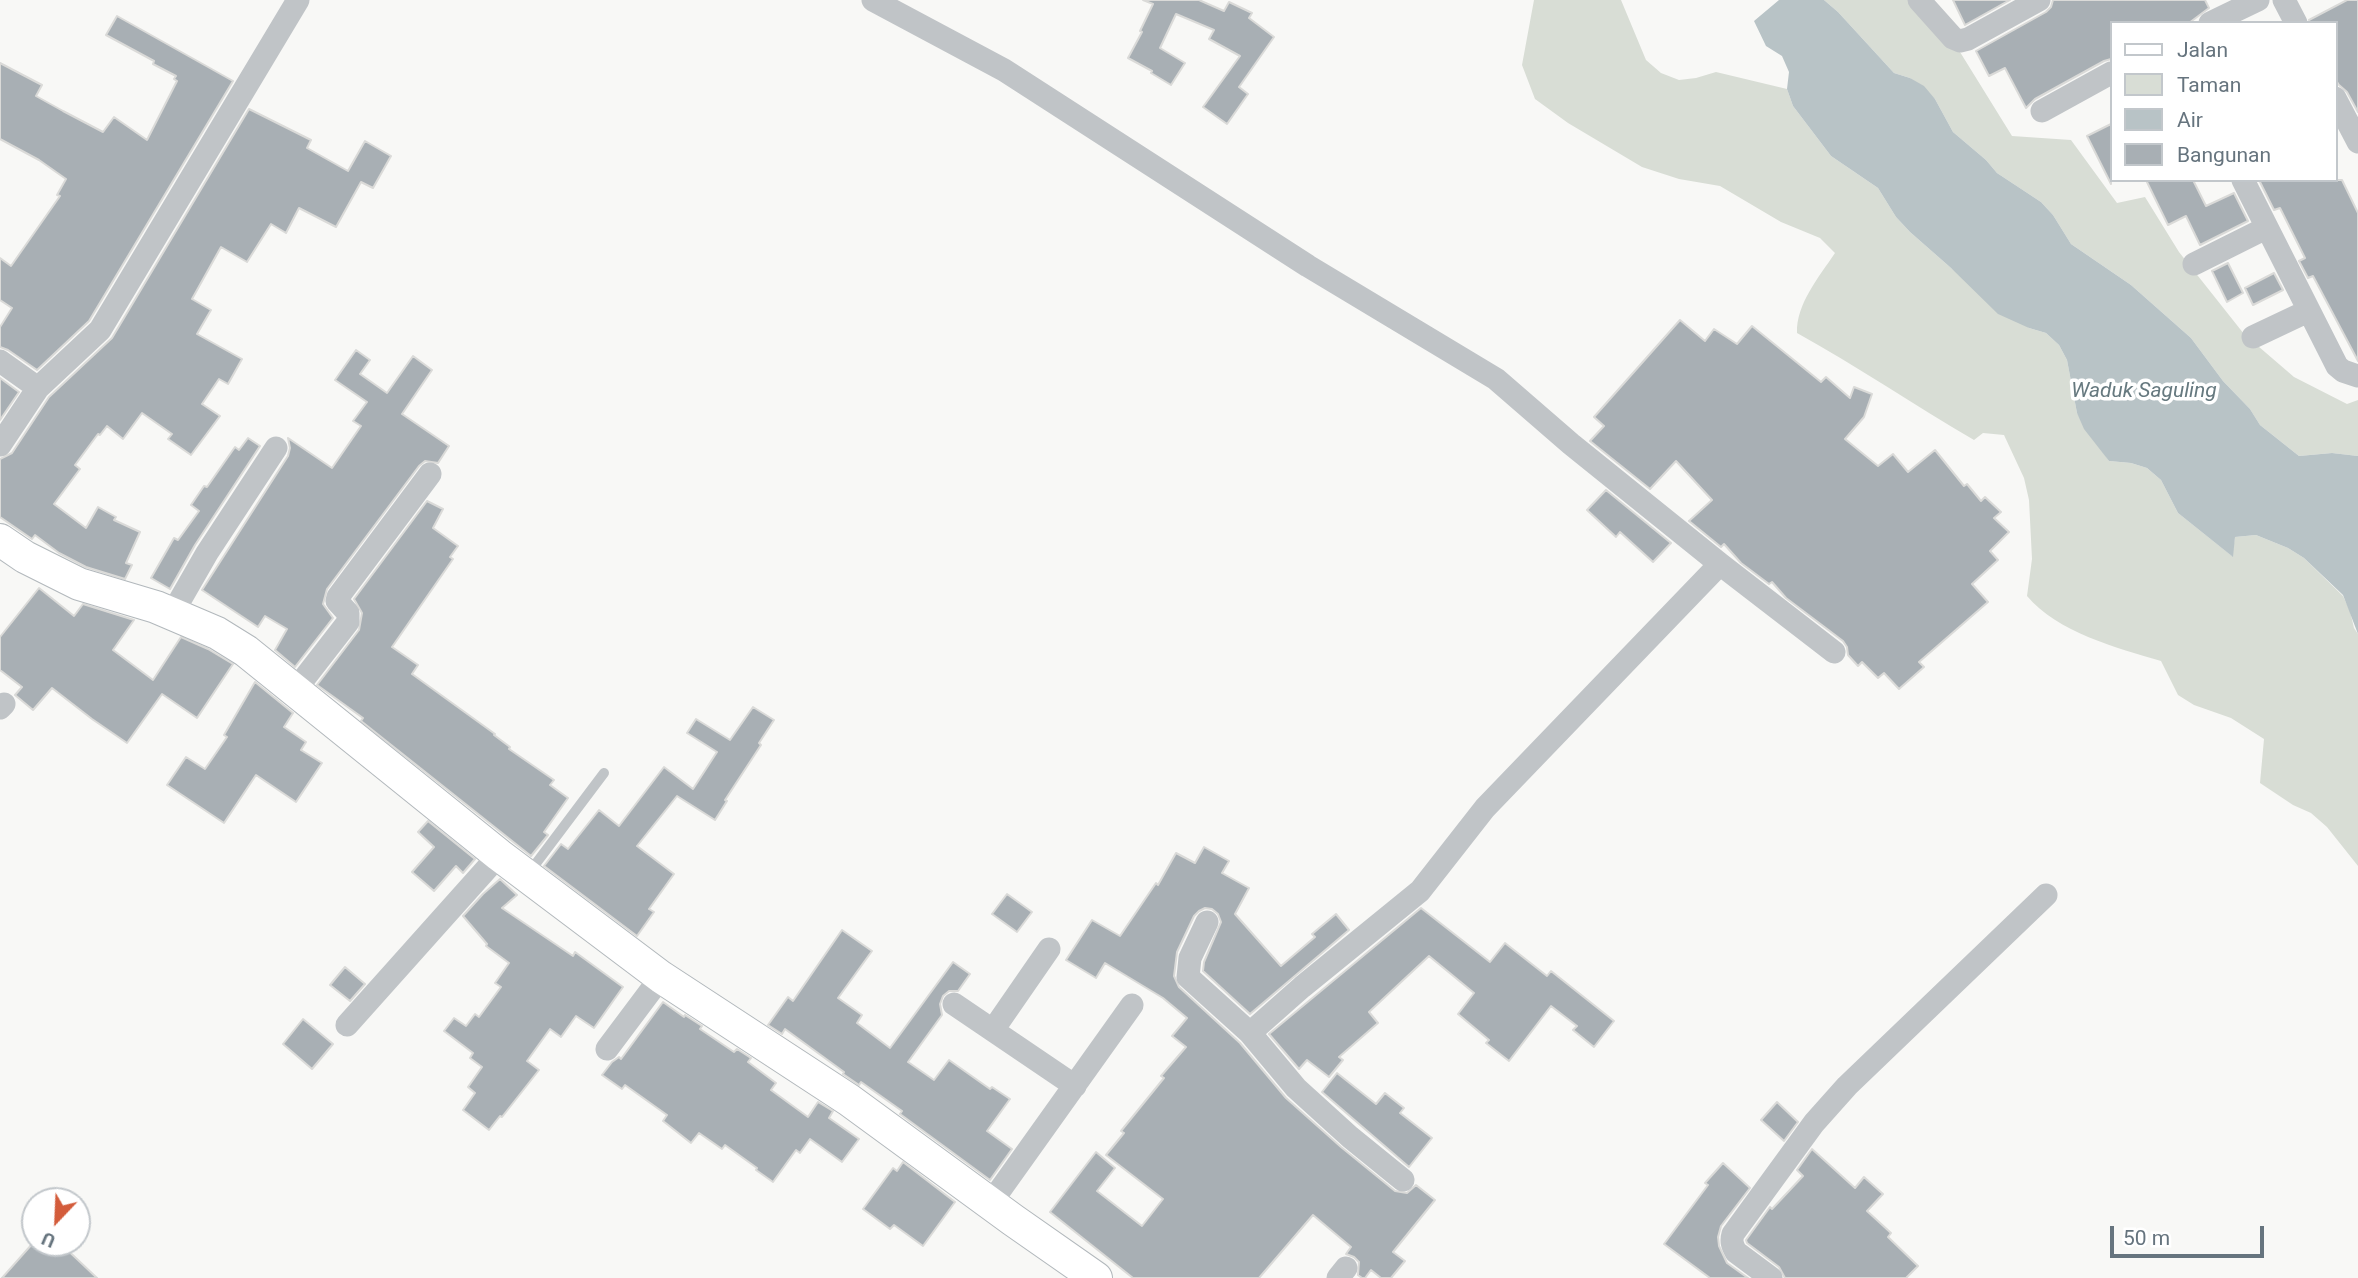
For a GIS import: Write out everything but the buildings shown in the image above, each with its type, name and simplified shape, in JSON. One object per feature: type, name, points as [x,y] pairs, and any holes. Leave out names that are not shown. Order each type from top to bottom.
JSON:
[{"type":"street","points":[[0,445],[38,388],[100,330],[298,0]]},
{"type":"street","points":[[873,0],[1004,70],[1308,266],[1496,379],[1571,444],[1834,652]]},
{"type":"street","points":[[1919,0],[1953,38],[1960,41],[2039,0]]},
{"type":"street","points":[[2214,21],[2258,0]]},
{"type":"street","points":[[2284,0],[2295,21]]},
{"type":"street","points":[[2042,111],[2110,74]]},
{"type":"street","points":[[2337,102],[2358,142]]},
{"type":"street","points":[[2244,182],[2337,366],[2343,372],[2358,376]]},
{"type":"street","points":[[2194,264],[2266,229]]},
{"type":"street","points":[[2253,337],[2308,311]]},
{"type":"street","points":[[0,361],[38,388]]},
{"type":"street","points":[[172,614],[207,553],[276,448]]},
{"type":"street","points":[[296,690],[348,622],[348,613],[337,601],[338,597],[430,474]]},
{"type":"street","points":[[0,540],[25,557],[79,584],[156,607],[216,633],[246,651],[499,855],[661,977],[849,1100],[1096,1278]]},
{"type":"street","points":[[1250,1033],[1420,891],[1485,808],[1720,564]]},
{"type":"street","points":[[346,1025],[499,855]]},
{"type":"street","points":[[1771,1278],[1736,1252],[1732,1239],[1778,1171],[1847,1086],[2046,895]]},
{"type":"street","points":[[1207,922],[1190,958],[1188,977],[1250,1033],[1296,1088],[1403,1180]]},
{"type":"street","points":[[993,1031],[1049,949]]},
{"type":"street","points":[[607,1049],[661,977]]},
{"type":"street","points":[[954,1004],[1075,1086]]},
{"type":"street","points":[[990,1204],[1132,1005]]},
{"type":"lane","points":[[527,876],[604,773]]},
{"type":"green space","points":[[1534,0],[1621,0],[1646,60],[1661,73],[1679,80],[1716,72],[1787,89],[1793,106],[1831,156],[1878,188],[1896,217],[1910,232],[1951,268],[2029,328],[2046,333],[2059,345],[2067,360],[2077,413],[2109,461],[2147,468],[2161,480],[2178,513],[2232,556],[2235,537],[2256,535],[2288,548],[2304,558],[2343,596],[2358,634],[2358,866],[2327,827],[2311,813],[2293,805],[2260,783],[2264,739],[2231,718],[2194,705],[2178,695],[2161,661],[2071,629],[2054,620],[2027,596],[2032,559],[2029,500],[2024,478],[2004,435],[1983,433],[1974,440],[1797,333],[1804,301],[1835,253],[1820,238],[1781,222],[1720,186],[1679,179],[1642,167],[1568,123],[1535,99],[1522,65]]},
{"type":"green space","points":[[1824,0],[1918,0],[1936,32],[1960,52],[2012,136],[2071,140],[2117,203],[2145,197],[2179,252],[2244,334],[2294,377],[2347,404],[2358,400],[2358,456],[2332,453],[2299,456],[2260,425],[2250,409],[2223,381],[2191,338],[2131,285],[2071,244],[2053,215],[2041,202],[1997,173],[1953,132],[1935,99],[1910,78],[1894,73]]},
{"type":"water","name":"Waduk Saguling","points":[[1779,0],[1824,0],[1894,73],[1924,86],[1935,99],[1953,132],[1997,173],[2041,202],[2053,215],[2071,244],[2131,285],[2191,338],[2223,381],[2250,409],[2260,425],[2299,456],[2332,453],[2358,456],[2358,634],[2343,595],[2304,558],[2288,548],[2256,535],[2235,537],[2233,557],[2178,513],[2161,480],[2147,468],[2109,461],[2084,429],[2077,413],[2067,360],[2059,345],[2046,333],[1998,314],[1910,232],[1896,217],[1878,188],[1831,156],[1793,106],[1787,89],[1789,72],[1782,56],[1766,46],[1754,21]]}]
